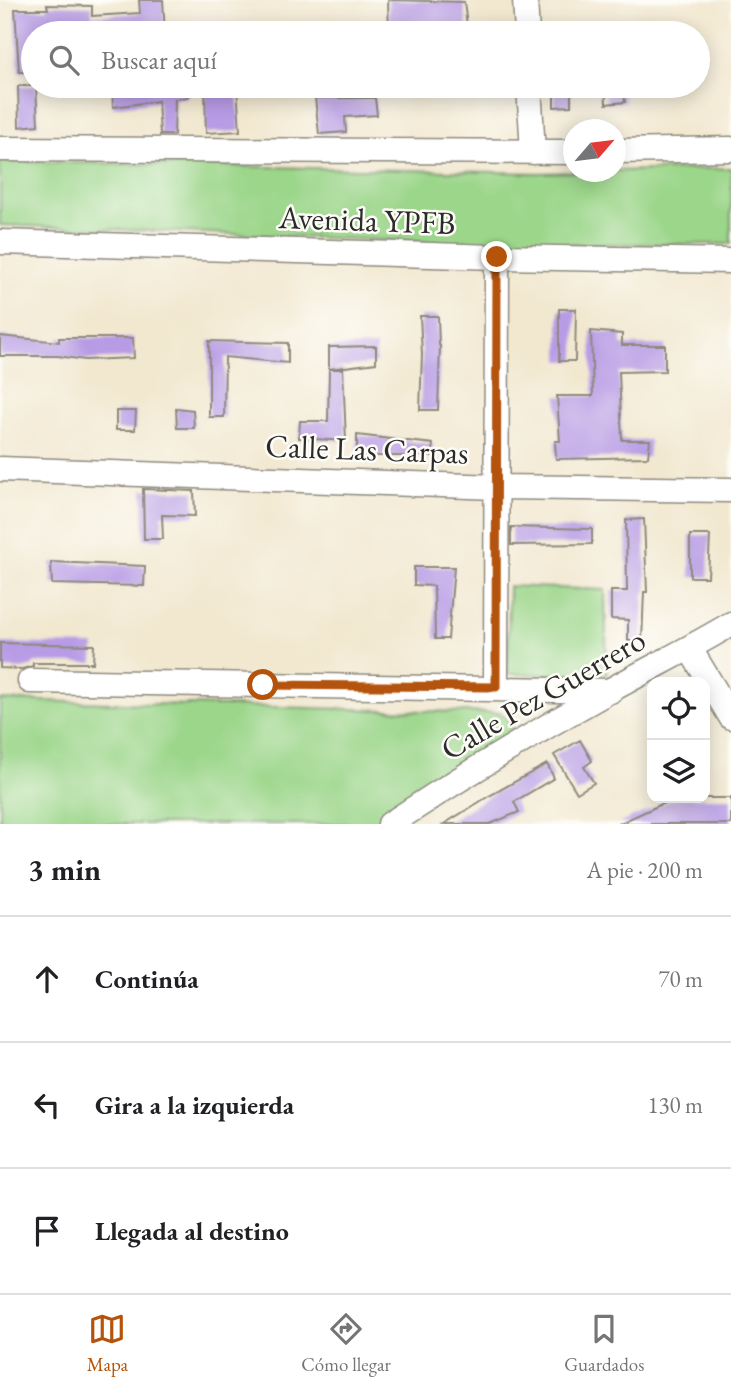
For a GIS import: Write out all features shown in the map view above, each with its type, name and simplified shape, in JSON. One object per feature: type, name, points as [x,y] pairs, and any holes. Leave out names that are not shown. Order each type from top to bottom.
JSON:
[{"type":"street","points":[[525,0],[526,21]]},
{"type":"street","points":[[530,98],[533,152]]},
{"type":"street","name":"Avenida YPFB","points":[[0,149],[563,152]]},
{"type":"street","points":[[626,151],[731,149]]},
{"type":"street","name":"Avenida YPFB","points":[[0,242],[731,261]]},
{"type":"street","points":[[496,687],[497,257]]},
{"type":"street","name":"Calle Las Carpas","points":[[0,469],[497,486],[731,490]]},
{"type":"street","name":"Calle Pez Guerrero","points":[[390,824],[610,691],[731,624]]},
{"type":"street","points":[[690,649],[731,717]]},
{"type":"street","points":[[30,681],[610,691]]},
{"type":"green space","points":[[0,161],[563,172],[563,182],[626,182],[626,171],[731,168],[731,244],[483,244],[0,225]]},
{"type":"green space","points":[[509,586],[605,590],[607,675],[508,674]]},
{"type":"green space","points":[[0,700],[500,713],[509,721],[513,731],[504,742],[375,824],[0,824]]},
{"type":"building","points":[[139,0],[163,0],[164,21],[21,21],[19,72],[15,9],[48,9],[47,5],[92,6],[92,16],[140,13]]},
{"type":"building","points":[[388,0],[464,2],[466,21],[389,21]]},
{"type":"building","points":[[18,86],[21,86],[21,98],[37,98],[38,125],[19,127]]},
{"type":"building","points":[[113,98],[182,98],[175,99],[174,135],[160,135],[158,101],[113,107]]},
{"type":"building","points":[[205,98],[238,98],[240,131],[206,133]]},
{"type":"building","points":[[315,98],[375,98],[377,115],[345,117],[346,132],[319,134]]},
{"type":"building","points":[[554,98],[571,98],[571,106],[554,107]]},
{"type":"building","points":[[606,98],[624,98],[625,102],[606,104]]},
{"type":"building","points":[[559,309],[576,309],[575,361],[559,361]]},
{"type":"building","points":[[420,316],[438,316],[438,410],[420,410]]},
{"type":"building","points":[[591,331],[622,334],[622,345],[665,345],[665,371],[619,372],[622,440],[650,440],[648,457],[556,459],[555,441],[560,441],[557,396],[593,396]]},
{"type":"building","points":[[0,336],[59,342],[59,338],[133,338],[134,358],[85,360],[58,356],[0,356]]},
{"type":"building","points":[[209,341],[288,343],[288,363],[225,357],[224,417],[209,417]]},
{"type":"building","points":[[376,346],[376,363],[329,369],[329,347]]},
{"type":"building","points":[[329,369],[343,369],[346,441],[299,438],[300,421],[328,421]]},
{"type":"building","points":[[176,408],[193,410],[194,428],[177,428]]},
{"type":"building","points":[[116,411],[136,411],[135,430],[116,430]]},
{"type":"building","points":[[357,435],[433,444],[432,456],[357,456]]},
{"type":"building","points":[[143,489],[194,491],[195,516],[162,515],[163,539],[144,539]]},
{"type":"building","points":[[644,519],[647,592],[644,592],[642,641],[628,641],[628,620],[611,619],[611,591],[627,591],[626,520]]},
{"type":"building","points":[[511,527],[592,529],[592,544],[511,545]]},
{"type":"building","points":[[690,535],[710,535],[708,577],[690,577]]},
{"type":"building","points":[[51,562],[145,566],[144,586],[52,584]]},
{"type":"building","points":[[414,567],[454,567],[448,639],[435,639],[434,586],[414,585]]},
{"type":"building","points":[[0,643],[94,645],[93,663],[33,663],[33,666],[22,669],[0,668]]},
{"type":"building","points":[[580,740],[592,761],[584,767],[594,783],[577,793],[554,755]]},
{"type":"building","points":[[547,764],[554,778],[514,802],[519,812],[490,824],[444,824],[489,796]]},
{"type":"building","points":[[710,798],[731,798],[731,824],[618,824],[664,803],[710,803]]},
{"type":"route","points":[[263,685],[496,687],[497,257]]}]
